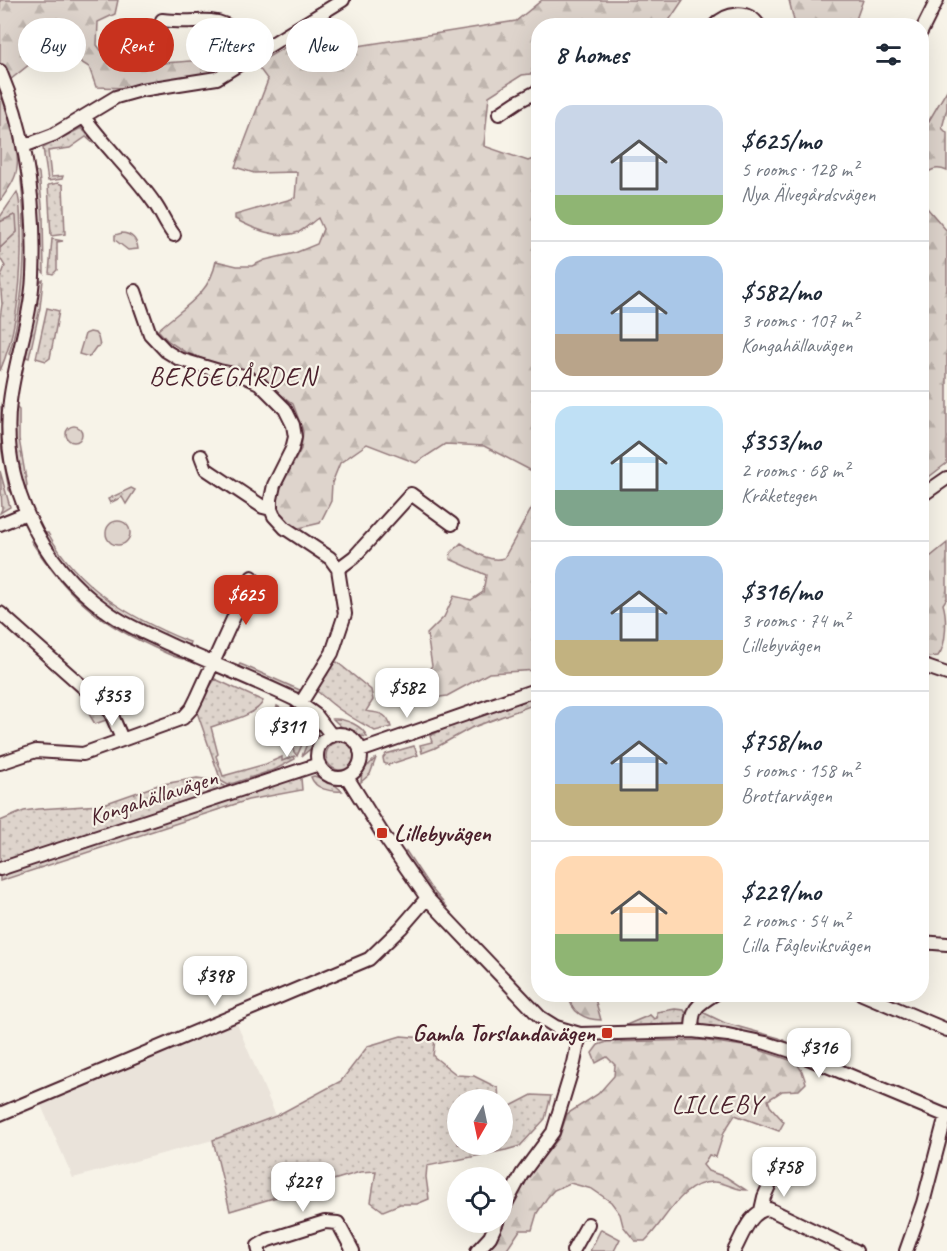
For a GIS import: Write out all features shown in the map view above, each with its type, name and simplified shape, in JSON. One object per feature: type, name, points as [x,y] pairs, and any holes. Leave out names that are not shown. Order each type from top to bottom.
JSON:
[{"type":"street","points":[[274,43],[343,0]]},
{"type":"street","points":[[928,18],[937,0]]},
{"type":"street","points":[[725,18],[736,14],[750,18]]},
{"type":"street","points":[[0,70],[24,146],[30,189],[33,276],[9,411],[12,465],[27,513],[42,543],[60,569],[91,599],[121,621],[301,703],[316,714],[332,736]]},
{"type":"street","points":[[24,146],[53,135],[116,97],[141,90],[217,78],[227,72]]},
{"type":"street","points":[[499,114],[531,95]]},
{"type":"street","points":[[84,117],[156,204],[165,225],[174,235]]},
{"type":"street","points":[[135,291],[150,334],[166,351],[179,359],[219,372],[244,376],[259,383],[285,409],[293,425],[295,437],[292,449],[274,485],[271,509],[285,528],[330,558],[338,569],[345,614],[332,652],[301,703]]},
{"type":"street","points":[[0,380],[13,382]]},
{"type":"street","points":[[201,456],[206,469],[263,507],[271,509]]},
{"type":"street","points":[[929,490],[947,478]]},
{"type":"street","points":[[338,569],[354,557],[411,494],[452,524]]},
{"type":"street","points":[[0,524],[27,513]]},
{"type":"street","points":[[0,763],[36,751],[82,754],[183,718],[192,708],[252,577]]},
{"type":"street","points":[[0,613],[110,711],[122,739]]},
{"type":"street","points":[[929,668],[947,674]]},
{"type":"street","points":[[360,751],[531,691]]},
{"type":"street","points":[[332,736],[347,736],[356,742],[360,751],[359,766],[347,777],[330,776],[319,764],[317,756],[324,740],[332,736]]},
{"type":"street","name":"Kongahällavägen","points":[[0,869],[319,764]]},
{"type":"street","points":[[347,777],[377,827],[427,898],[540,1017],[556,1027],[580,1034],[692,1031],[728,1035],[766,1043],[791,1051],[946,1116],[923,1203],[906,1251]]},
{"type":"street","points":[[0,1113],[369,959],[401,928],[427,898]]},
{"type":"street","points":[[929,943],[947,944]]},
{"type":"street","points":[[692,1031],[696,1007],[703,1002]]},
{"type":"street","points":[[881,1002],[947,1030]]},
{"type":"street","points":[[513,1191],[522,1174],[553,1132],[574,1063],[580,1034]]},
{"type":"street","points":[[734,1251],[751,1220],[761,1210],[764,1197],[777,1168]]},
{"type":"street","points":[[761,1210],[777,1212],[856,1251]]},
{"type":"street","points":[[259,1251],[258,1246],[268,1240],[325,1222],[333,1222],[338,1223],[352,1251]]},
{"type":"street","points":[[573,1251],[588,1224]]},
{"type":"street","points":[[477,1251],[492,1233]]},
{"type":"shaded area","points":[[231,1010],[276,1116],[213,1140],[73,1178],[36,1094]]},
{"type":"green space","points":[[0,0],[118,0],[115,14],[106,18],[98,18],[98,72],[174,72],[174,63],[186,61],[186,72],[211,72],[129,88],[96,87],[89,67],[86,65],[86,18],[18,18],[18,72],[20,72],[0,88]]},
{"type":"green space","points":[[542,0],[683,0],[671,18],[531,18],[531,74],[522,75],[489,96],[484,146],[528,161],[531,160],[531,470],[484,446],[445,444],[416,463],[367,444],[340,463],[332,483],[331,501],[320,523],[295,529],[278,515],[274,500],[301,449],[303,431],[293,404],[254,374],[185,352],[168,341],[158,330],[201,292],[213,273],[216,261],[237,266],[252,266],[317,244],[323,229],[318,218],[299,232],[283,235],[258,230],[235,219],[235,215],[295,198],[297,172],[254,173],[235,167],[268,80],[262,72],[274,72],[274,54],[286,47],[286,72],[358,72],[358,46],[516,21]]},
{"type":"green space","points":[[789,0],[863,0],[857,18],[793,18]]},
{"type":"green space","points":[[0,90],[12,129],[17,168],[15,177],[0,201]]},
{"type":"green space","points":[[947,90],[947,109],[942,128],[947,133],[947,171],[939,169],[929,172],[929,121]]},
{"type":"green space","points":[[81,128],[93,140],[93,143],[86,137],[70,148],[48,151],[51,177],[63,176],[62,179],[48,181],[43,148]]},
{"type":"green space","points":[[35,171],[39,173],[43,216],[44,273],[39,268],[39,213]]},
{"type":"green space","points":[[22,174],[29,221],[30,254],[21,323],[12,356],[9,354],[19,311],[24,268]]},
{"type":"green space","points":[[58,183],[63,185],[65,234],[51,236],[48,185]]},
{"type":"green space","points":[[17,192],[21,229],[20,283],[11,337],[0,371],[2,304],[0,279],[5,266],[0,258],[0,248],[17,232],[14,215],[0,222],[0,217]]},
{"type":"green space","points":[[929,210],[947,231],[947,463],[929,477]]},
{"type":"green space","points":[[14,215],[17,232],[0,248],[0,222]]},
{"type":"green space","points":[[122,233],[133,238],[138,249],[128,250],[115,240],[115,235]]},
{"type":"green space","points":[[52,239],[63,241],[57,242],[57,270],[53,274],[49,273]]},
{"type":"green space","points":[[43,280],[40,308],[29,358],[26,357],[37,287]]},
{"type":"green space","points":[[47,308],[59,311],[50,358],[46,361],[36,358]]},
{"type":"green space","points":[[95,333],[98,337],[100,346],[96,347],[89,357],[79,354],[85,334]]},
{"type":"green space","points":[[1,407],[3,408],[5,451],[11,492],[1,447]]},
{"type":"green space","points":[[16,407],[19,410],[19,439],[26,488],[16,459]]},
{"type":"green space","points":[[74,426],[80,428],[82,434],[80,440],[74,442],[68,440],[66,434],[68,428]]},
{"type":"green space","points":[[0,471],[10,507],[0,513],[2,509]]},
{"type":"green space","points":[[131,488],[135,490],[126,504],[122,497],[110,503],[108,499]]},
{"type":"green space","points":[[531,510],[531,670],[489,673],[447,696],[420,700],[403,693],[432,666],[427,634],[444,617],[454,596],[471,600],[483,592],[486,575],[450,559],[451,553],[461,543],[487,558],[504,558]]},
{"type":"green space","points":[[118,521],[127,524],[130,533],[127,542],[118,545],[109,542],[106,533],[109,524]]},
{"type":"green space","points":[[44,533],[48,533],[74,570],[108,599],[146,622],[190,642],[189,645],[125,616],[106,603],[72,573]]},
{"type":"green space","points":[[32,539],[59,574],[89,605],[121,627],[184,657],[183,659],[129,635],[96,614],[56,575],[31,541]]},
{"type":"green space","points":[[947,543],[947,598],[943,604],[946,623],[945,638],[938,656],[929,657],[929,557]]},
{"type":"green space","points":[[337,662],[371,690],[373,700],[366,711],[384,716],[391,727],[375,731],[341,711],[314,689],[330,663]]},
{"type":"green space","points":[[240,664],[302,691],[296,693],[238,667]]},
{"type":"green space","points":[[215,679],[263,701],[260,706],[248,714],[211,727],[218,754],[216,756],[223,776],[282,757],[282,761],[294,756],[295,759],[276,769],[228,785],[221,781],[197,712]]},
{"type":"green space","points":[[531,697],[531,706],[471,728],[422,753],[420,745],[432,742],[430,736],[450,726]]},
{"type":"green space","points":[[96,706],[104,714],[106,720],[95,724],[89,714]]},
{"type":"green space","points":[[277,706],[298,720],[308,731],[297,756],[282,718],[275,715]]},
{"type":"green space","points":[[333,719],[353,724],[362,729],[367,737],[348,731]]},
{"type":"green space","points":[[318,731],[316,744],[302,756],[309,739]]},
{"type":"green space","points":[[340,742],[350,746],[354,756],[350,766],[340,770],[330,766],[326,756],[330,746]]},
{"type":"green space","points":[[414,746],[418,755],[388,765],[384,763],[383,758],[386,754]]},
{"type":"green space","points":[[376,758],[370,774],[361,782],[362,771]]},
{"type":"green space","points":[[311,777],[330,781],[342,791],[319,787]]},
{"type":"green space","points":[[197,778],[211,780],[228,788],[0,864],[0,821],[24,811],[101,805],[158,785]]},
{"type":"green space","points":[[301,778],[302,790],[248,800],[0,881],[0,876],[20,869],[287,780]]},
{"type":"green space","points":[[406,851],[430,887],[447,907],[442,909],[413,873],[405,855]]},
{"type":"green space","points":[[570,1002],[596,1002],[601,1020],[584,1017]]},
{"type":"green space","points":[[684,1010],[687,1015],[686,1024],[680,1028],[624,1026],[650,1015],[654,1019],[657,1018],[657,1012]]},
{"type":"green space","points":[[700,1011],[725,1023],[779,1038],[822,1059],[706,1029],[699,1021]]},
{"type":"green space","points":[[401,1036],[435,1039],[433,1056],[457,1075],[474,1076],[498,1088],[447,1089],[447,1155],[481,1155],[427,1166],[429,1199],[417,1204],[400,1204],[383,1211],[371,1202],[376,1171],[360,1172],[230,1211],[213,1140],[276,1116],[341,1081],[368,1046]]},
{"type":"green space","points":[[701,1040],[750,1047],[796,1062],[806,1083],[799,1090],[782,1091],[768,1100],[770,1106],[784,1122],[779,1131],[735,1115],[724,1132],[716,1157],[709,1155],[703,1165],[708,1171],[726,1177],[746,1190],[722,1183],[702,1183],[683,1195],[645,1241],[635,1241],[623,1226],[620,1214],[611,1202],[592,1189],[570,1183],[554,1190],[547,1198],[537,1213],[532,1230],[520,1230],[506,1251],[486,1251],[499,1233],[513,1233],[513,1203],[521,1185],[559,1138],[567,1114],[598,1094],[614,1076],[615,1065],[607,1057],[596,1063],[592,1053],[598,1045],[607,1042]]},
{"type":"green space","points":[[532,1095],[551,1096],[545,1119],[520,1146],[513,1148],[513,1105]]},
{"type":"green space","points":[[601,1229],[620,1239],[614,1251],[590,1251]]},
{"type":"place","name":"Lillebyvägen","points":[[382,833]]},
{"type":"place","name":"Gamla Torslandavägen","points":[[607,1033]]},
{"type":"district","name":"BERGEGÅRDEN","points":[[233,376]]},
{"type":"district","name":"LILLEBY","points":[[717,1104]]}]
